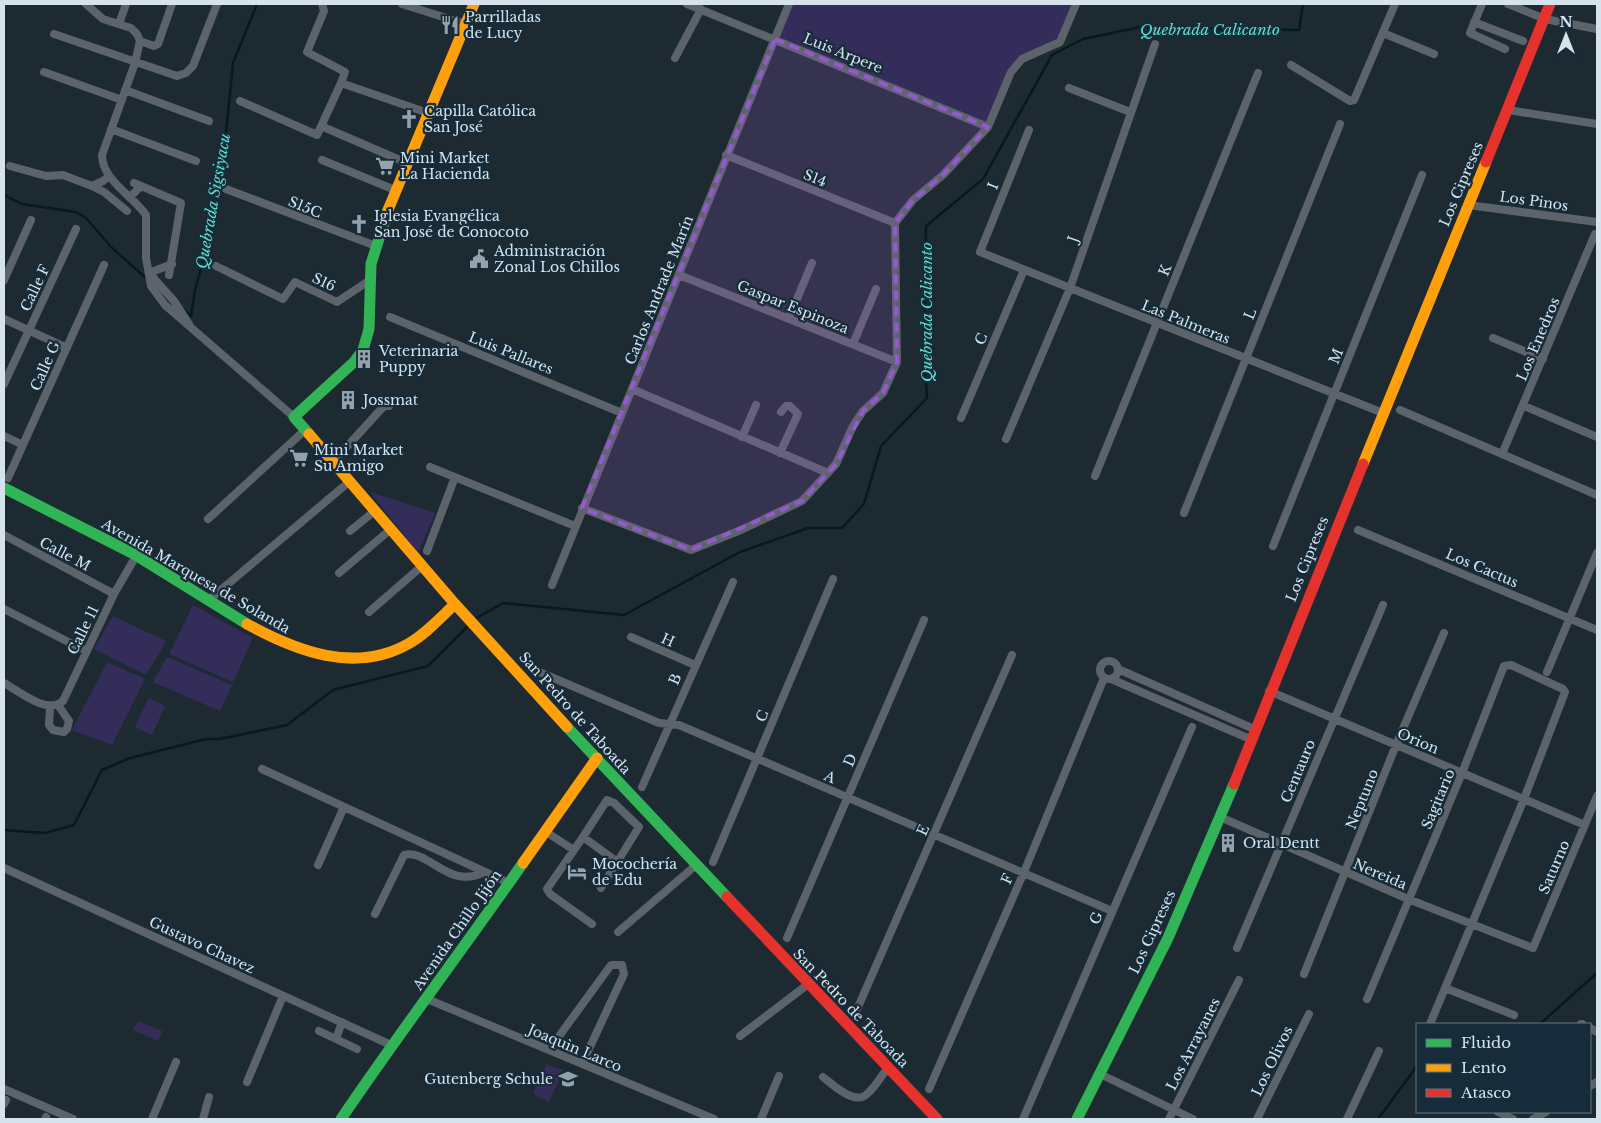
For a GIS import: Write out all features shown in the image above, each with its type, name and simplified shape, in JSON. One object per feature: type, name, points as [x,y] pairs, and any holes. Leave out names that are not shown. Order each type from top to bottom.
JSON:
[{"type":"street","points":[[86,4],[91,11],[103,19],[130,28],[137,34],[140,42],[135,63],[102,156],[102,163],[109,176],[92,186]]},
{"type":"street","points":[[119,24],[126,4]]},
{"type":"street","points":[[140,42],[154,46],[158,44],[172,4]]},
{"type":"street","points":[[54,34],[177,76],[186,73],[193,66],[217,4]]},
{"type":"street","points":[[240,101],[317,135],[345,72],[307,52],[324,11],[322,4]]},
{"type":"street","points":[[402,4],[465,24]]},
{"type":"street","points":[[294,416],[354,362],[362,350],[369,329],[370,280],[376,246],[395,190],[474,4]]},
{"type":"street","name":"Luis Arpere","points":[[687,4],[775,38],[988,127]]},
{"type":"street","name":"Carlos Andrade Marín","points":[[552,585],[789,4]]},
{"type":"street","points":[[582,508],[691,550],[741,530],[802,501],[836,464],[853,426],[863,411],[883,393],[897,362],[895,224],[913,200],[943,176],[988,127],[1011,72],[1022,60],[1060,42],[1076,4]]},
{"type":"street","points":[[1291,65],[1350,101],[1354,100],[1395,4]]},
{"type":"street","points":[[1482,4],[1474,22],[1472,34],[1505,48]]},
{"type":"street","points":[[1508,4],[1545,18],[1597,29]]},
{"type":"street","name":"Los Cipreses","points":[[1077,1119],[1168,938],[1220,817],[1269,691],[1550,4]]},
{"type":"street","points":[[675,58],[701,9]]},
{"type":"street","points":[[1474,22],[1523,41]]},
{"type":"street","points":[[1383,33],[1434,54]]},
{"type":"street","name":"J","points":[[1006,439],[1070,288],[1155,44]]},
{"type":"street","points":[[44,72],[122,100]]},
{"type":"street","name":"K","points":[[1095,476],[1258,73]]},
{"type":"street","points":[[340,83],[428,113]]},
{"type":"street","points":[[1070,88],[1130,112]]},
{"type":"street","points":[[125,90],[209,121]]},
{"type":"street","points":[[1508,110],[1597,124]]},
{"type":"street","name":"L","points":[[1184,513],[1340,124]]},
{"type":"street","points":[[321,126],[407,163]]},
{"type":"street","points":[[111,129],[196,161]]},
{"type":"street","name":"I","points":[[980,252],[1028,130]]},
{"type":"street","name":"S14","points":[[726,155],[895,224]]},
{"type":"street","points":[[322,160],[395,190]]},
{"type":"street","points":[[10,166],[46,176],[62,175],[92,186],[104,192],[127,211]]},
{"type":"street","name":"San Pedro de Taboada","points":[[109,176],[146,214],[146,258],[149,273],[152,286],[165,305],[294,416],[455,604],[695,866],[937,1119]]},
{"type":"street","name":"M","points":[[1273,546],[1422,176]]},
{"type":"street","points":[[130,197],[137,185],[181,203],[169,275]]},
{"type":"street","name":"S15C","points":[[226,189],[376,246]]},
{"type":"street","name":"Los Pinos","points":[[1468,205],[1597,222]]},
{"type":"street","points":[[4,280],[31,220]]},
{"type":"street","name":"Calle F","points":[[4,384],[76,229]]},
{"type":"street","name":"Los Enedros","points":[[1502,454],[1544,359],[1595,234]]},
{"type":"street","name":"Las Palmeras","points":[[980,252],[1383,413]]},
{"type":"street","points":[[789,318],[812,263]]},
{"type":"street","points":[[149,273],[172,264]]},
{"type":"street","name":"Calle G","points":[[6,483],[104,265]]},
{"type":"street","name":"S16","points":[[216,266],[283,299],[295,282],[338,302],[370,280]]},
{"type":"street","name":"C","points":[[961,418],[1024,270]]},
{"type":"street","name":"Gaspar Espinoza","points":[[679,275],[897,362]]},
{"type":"street","points":[[853,344],[876,289]]},
{"type":"street","name":"Luis Pallares","points":[[390,317],[622,413]]},
{"type":"street","points":[[4,319],[67,348]]},
{"type":"street","points":[[1493,338],[1544,359]]},
{"type":"street","points":[[632,390],[704,416],[742,437],[828,473]]},
{"type":"street","points":[[742,437],[756,405]]},
{"type":"street","points":[[333,462],[384,406],[389,406]]},
{"type":"street","points":[[780,453],[798,414],[790,406],[786,406],[781,412]]},
{"type":"street","points":[[1524,406],[1597,437]]},
{"type":"street","points":[[1400,410],[1597,495]]},
{"type":"street","points":[[208,519],[305,430]]},
{"type":"street","points":[[4,436],[23,445]]},
{"type":"street","points":[[430,467],[575,526]]},
{"type":"street","points":[[427,551],[455,477]]},
{"type":"street","points":[[209,600],[350,481]]},
{"type":"street","name":"Avenida Marquesa de Solanda","points":[[6,483],[136,556],[257,631],[297,650],[332,659],[366,658],[404,645],[432,626],[455,604]]},
{"type":"street","points":[[350,531],[376,510]]},
{"type":"street","points":[[339,573],[391,529]]},
{"type":"street","name":"Los Cactus","points":[[1358,530],[1597,630]]},
{"type":"street","name":"Calle M","points":[[4,535],[114,594]]},
{"type":"street","points":[[1547,672],[1597,553]]},
{"type":"street","name":"Calle 11","points":[[4,683],[52,706],[63,701],[114,594],[136,556]]},
{"type":"street","points":[[368,612],[422,566]]},
{"type":"street","name":"C","points":[[713,862],[833,579]]},
{"type":"street","name":"B","points":[[642,786],[670,725],[694,665],[733,582]]},
{"type":"street","name":"Centauro","points":[[1237,948],[1383,605]]},
{"type":"street","points":[[4,609],[86,651]]},
{"type":"street","name":"D","points":[[787,938],[924,620]]},
{"type":"street","name":"Neptuno","points":[[1304,974],[1396,745],[1444,633]]},
{"type":"street","name":"H","points":[[631,637],[694,665]]},
{"type":"street","name":"E","points":[[855,1014],[1012,655]]},
{"type":"street","points":[[1104,662],[1114,663],[1118,669],[1252,734],[1108,679],[1100,670],[1104,662]]},
{"type":"street","name":"Sagitario","points":[[1367,999],[1462,773],[1504,666],[1511,665],[1563,689],[1564,696],[1524,799]]},
{"type":"street","points":[[1108,679],[1116,675],[1118,669]]},
{"type":"street","name":"A","points":[[536,670],[659,723],[679,725],[1112,911]]},
{"type":"street","name":"F","points":[[929,1089],[1108,679]]},
{"type":"street","name":"Orion","points":[[1269,691],[1585,825]]},
{"type":"street","name":"G","points":[[1023,1119],[1192,727]]},
{"type":"street","name":"Avenida Chillo Jijón","points":[[341,1119],[391,1045],[427,999],[597,758]]},
{"type":"street","points":[[262,769],[509,883]]},
{"type":"street","name":"Saturno","points":[[1533,948],[1597,796]]},
{"type":"street","points":[[1430,1023],[1524,799]]},
{"type":"street","points":[[592,924],[550,894],[547,889],[607,800],[614,803],[639,827],[616,861],[601,888]]},
{"type":"street","points":[[318,865],[344,807]]},
{"type":"street","name":"Nereida","points":[[1220,817],[1408,900],[1533,948]]},
{"type":"street","points":[[546,832],[574,850]]},
{"type":"street","points":[[583,837],[616,861]]},
{"type":"street","points":[[375,914],[404,854],[414,855],[461,878],[471,878],[484,872]]},
{"type":"street","points":[[618,932],[695,866]]},
{"type":"street","name":"Gustavo Chavez","points":[[4,868],[391,1045]]},
{"type":"street","points":[[557,1039],[611,965],[622,965],[624,974],[582,1064]]},
{"type":"street","name":"Los Arrayanes","points":[[1169,1119],[1239,980]]},
{"type":"street","points":[[740,1036],[807,985]]},
{"type":"street","points":[[1445,988],[1514,1015]]},
{"type":"street","points":[[247,1082],[283,996]]},
{"type":"street","name":"Joaquìn Larco","points":[[427,999],[714,1119]]},
{"type":"street","name":"Los Olivos","points":[[1257,1119],[1309,1014]]},
{"type":"street","points":[[336,1039],[342,1022]]},
{"type":"street","points":[[319,1031],[357,1050]]},
{"type":"street","points":[[1347,1119],[1379,1051]]},
{"type":"street","points":[[152,1119],[176,1062]]},
{"type":"street","points":[[823,1077],[850,1096],[861,1098],[867,1095],[888,1068]]},
{"type":"street","points":[[1100,1074],[1193,1119]]},
{"type":"street","points":[[761,1119],[779,1076]]},
{"type":"street","points":[[4,1089],[73,1119]]},
{"type":"street","points":[[203,1119],[209,1097]]},
{"type":"street","points":[[1500,1113],[1513,1119]]},
{"type":"highlighted area","points":[[775,39],[988,127],[943,175],[913,200],[895,223],[897,362],[883,393],[863,411],[836,464],[802,501],[691,550],[582,508]]},
{"type":"shaded area","points":[[789,4],[1076,4],[1060,42],[1040,50],[1011,72],[988,127],[775,39]]},
{"type":"shaded area","points":[[370,492],[435,513],[418,553]]},
{"type":"shaded area","points":[[193,605],[253,638],[233,682],[169,654]]},
{"type":"shaded area","points":[[113,616],[166,641],[146,675],[94,649]]},
{"type":"shaded area","points":[[167,657],[232,685],[220,711],[153,682]]},
{"type":"shaded area","points":[[107,662],[145,679],[112,745],[72,730]]},
{"type":"shaded area","points":[[149,698],[165,706],[152,735],[135,727]]},
{"type":"shaded area","points":[[138,1021],[162,1031],[158,1041],[133,1030]]},
{"type":"shaded area","points":[[546,1064],[563,1070],[549,1102],[533,1094]]},
{"type":"waterway","name":"Quebrada Sigsiyacu","points":[[184,310],[191,316],[195,290],[211,231],[223,163],[233,63],[257,4]]},
{"type":"waterway","name":"Quebrada Calicanto","points":[[473,620],[503,603],[624,615],[740,552],[808,528],[842,528],[864,504],[881,446],[927,398],[924,355],[926,226],[983,179],[1052,55],[1083,39],[1141,27],[1299,30],[1303,4]]},
{"type":"waterway","name":"Quebrada Sigsiyacu","points":[[4,195],[22,204],[76,212],[86,218],[112,248],[146,278]]},
{"type":"waterway","points":[[4,830],[45,833],[74,825],[102,770],[130,758],[206,739],[220,739],[287,725],[333,690],[428,666],[470,624]]},
{"type":"waterway","points":[[1541,1023],[1597,973]]},
{"type":"waterway","points":[[1378,1119],[1416,1067]]},
{"type":"traffic: fast","points":[[309,434],[294,417],[354,362],[363,350],[369,329],[371,264],[388,210]]},
{"type":"traffic: fast","points":[[4,488],[134,554],[247,624]]},
{"type":"traffic: fast","points":[[567,727],[727,897]]},
{"type":"traffic: fast","points":[[1077,1119],[1168,938],[1234,784]]},
{"type":"traffic: fast","points":[[341,1119],[523,863]]},
{"type":"traffic: slow","points":[[388,210],[474,4]]},
{"type":"traffic: slow","points":[[1363,464],[1486,162]]},
{"type":"traffic: slow","points":[[309,434],[455,604],[567,727]]},
{"type":"traffic: slow","points":[[247,624],[285,643],[306,650],[347,658],[367,657],[388,653],[415,640],[455,604]]},
{"type":"traffic: slow","points":[[523,863],[597,758]]},
{"type":"traffic: jam","points":[[1486,162],[1550,4]]},
{"type":"traffic: jam","points":[[1234,784],[1363,464]]},
{"type":"traffic: jam","points":[[727,897],[937,1119]]},
{"type":"place","name":"Parrilladas de Lucy","points":[[450,25]]},
{"type":"place","name":"Capilla Católica San José","points":[[409,119]]},
{"type":"place","name":"Mini Market La Hacienda","points":[[385,166]]},
{"type":"place","name":"Iglesia Evangélica San José de Conocoto","points":[[359,224]]},
{"type":"place","name":"Administración Zonal Los Chillos","points":[[479,259]]},
{"type":"place","name":"Veterinaria Puppy","points":[[364,359]]},
{"type":"place","name":"Jossmat","points":[[348,400]]},
{"type":"place","name":"Mini Market Su Amigo","points":[[299,458]]},
{"type":"place","name":"Oral Dentt","points":[[1228,843]]},
{"type":"place","name":"Mocochería de Edu","points":[[577,872]]},
{"type":"place","name":"Gutenberg Schule","points":[[568,1079]]}]
